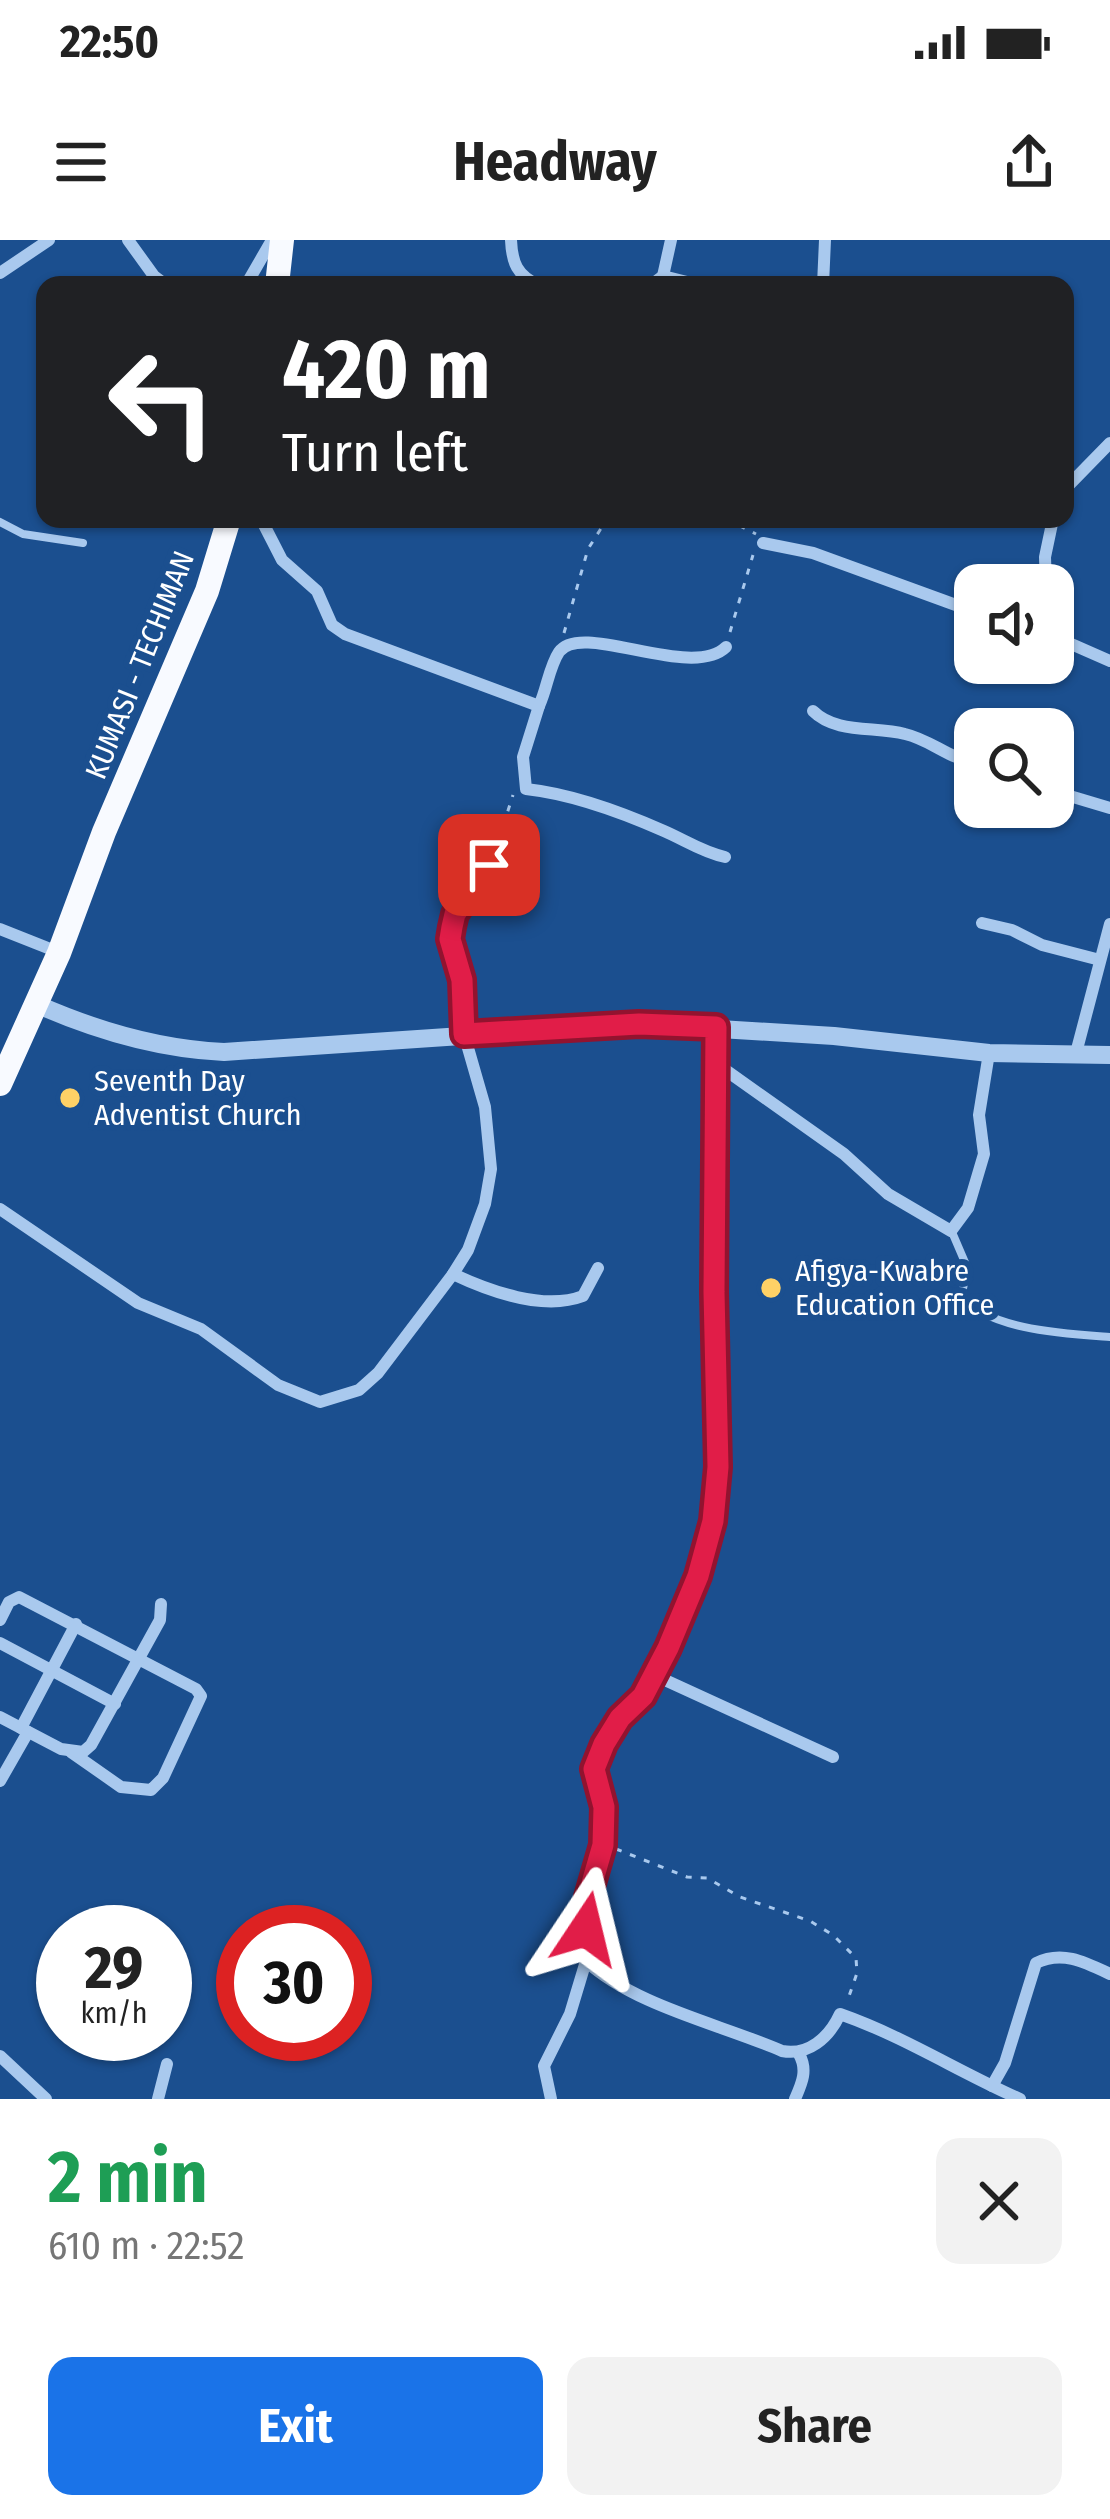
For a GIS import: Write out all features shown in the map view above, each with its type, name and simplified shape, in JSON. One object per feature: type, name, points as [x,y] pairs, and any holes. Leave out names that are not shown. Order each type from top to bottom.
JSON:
[{"type":"highway","points":[[278,276],[282,240]]},
{"type":"highway","name":"KUMASI - TECHIMAN","points":[[0,1110],[84,917],[104,832],[207,591],[226,528]]},
{"type":"highway","name":"KUMASI - TECHIMAN","points":[[0,1084],[42,1007]]},
{"type":"street","points":[[0,273],[49,240]]},
{"type":"street","points":[[128,240],[154,276]]},
{"type":"street","points":[[251,276],[272,240]]},
{"type":"street","points":[[512,240],[515,268],[522,276]]},
{"type":"street","points":[[659,276],[670,240]]},
{"type":"street","points":[[823,276],[825,240]]},
{"type":"street","points":[[1074,480],[1110,443]]},
{"type":"street","points":[[266,528],[282,560],[316,591],[332,625],[345,634],[538,706]]},
{"type":"street","points":[[1045,564],[1051,528]]},
{"type":"street","points":[[764,543],[812,554],[954,605]]},
{"type":"street","points":[[725,857],[590,804],[526,789],[523,757],[538,706],[566,645],[585,643],[692,658],[713,657],[726,647]]},
{"type":"street","points":[[1074,645],[1110,661]]},
{"type":"street","points":[[813,711],[822,720],[842,726],[923,739],[954,759]]},
{"type":"street","points":[[1074,797],[1110,808]]},
{"type":"street","points":[[0,1209],[138,1304],[192,1324],[278,1385],[320,1402],[350,1395],[368,1383],[453,1274],[475,1233],[491,1169],[485,1107],[464,1034],[462,980],[450,939],[455,914],[489,865]]},
{"type":"street","points":[[982,923],[1100,960]]},
{"type":"street","points":[[1076,1053],[1110,924]]},
{"type":"street","points":[[0,929],[64,955]]},
{"type":"street","points":[[42,1007],[110,1033],[199,1051],[249,1052],[639,1024],[989,1053],[1110,1055]]},
{"type":"street","points":[[551,2099],[544,2066],[570,2014],[586,1961],[588,1897],[603,1845],[604,1807],[594,1769],[620,1718],[643,1696],[654,1675],[698,1576],[713,1521],[718,1467],[716,1027]]},
{"type":"street","points":[[717,1064],[844,1154],[900,1202],[951,1231],[968,1208],[984,1154],[979,1115],[989,1053]]},
{"type":"street","points":[[453,1274],[475,1284],[554,1301],[583,1296],[598,1268]]},
{"type":"street","points":[[0,1621],[9,1602],[19,1597],[202,1696],[163,1778],[151,1790],[121,1787],[71,1752],[0,1717]]},
{"type":"street","points":[[71,1752],[83,1752],[92,1745],[160,1620],[161,1604]]},
{"type":"street","points":[[0,1781],[76,1624]]},
{"type":"street","points":[[0,1643],[115,1704]]},
{"type":"street","points":[[654,1675],[833,1757]]},
{"type":"street","points":[[992,2086],[1006,2063],[1036,1963],[1053,1955],[1110,1974]]},
{"type":"street","points":[[586,1961],[605,1978],[640,1996],[799,2054],[804,2079],[795,2099]]},
{"type":"street","points":[[799,2054],[834,2027],[840,2014],[895,2034],[947,2066],[1020,2099]]},
{"type":"street","points":[[0,2056],[46,2099]]},
{"type":"street","points":[[158,2099],[167,2064]]},
{"type":"lane","points":[[0,522],[23,534],[83,543]]},
{"type":"lane","points":[[951,1231],[967,1267],[962,1294],[970,1308],[1000,1322],[1110,1337]]},
{"type":"path","points":[[559,652],[588,549],[601,528]]},
{"type":"path","points":[[726,647],[753,554],[764,543],[747,528]]},
{"type":"path","points":[[489,865],[512,796],[526,789]]},
{"type":"path","points":[[603,1845],[687,1877],[707,1878],[740,1897],[810,1921],[833,1935],[856,1958],[854,1988],[840,2014]]},
{"type":"place","name":"Seventh Day Adventist Church","points":[[70,1098]]},
{"type":"place","name":"Afigya-Kwabre Education Office","points":[[771,1288]]},
{"type":"route","points":[[489,865],[455,914],[450,939],[462,980],[464,1034],[639,1024],[716,1027],[718,1467],[713,1521],[698,1576],[668,1648],[643,1696],[620,1718],[604,1744],[594,1769],[604,1807],[603,1845],[588,1897],[586,1929]]}]
